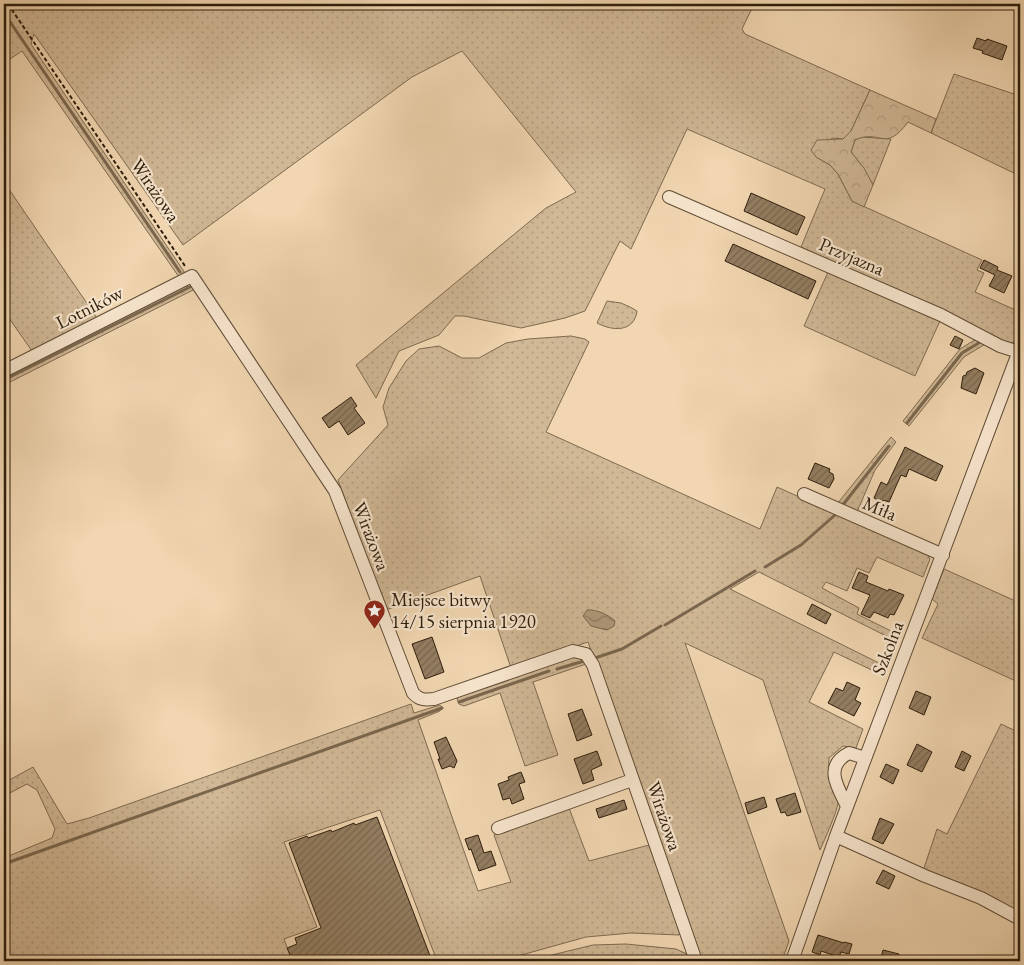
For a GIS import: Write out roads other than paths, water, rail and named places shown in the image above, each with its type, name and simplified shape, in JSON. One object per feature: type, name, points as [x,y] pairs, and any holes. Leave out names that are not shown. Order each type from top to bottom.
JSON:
[{"type":"street","name":"Przyjazna","points":[[669,197],[932,311],[1000,346],[1020,350]]},
{"type":"street","name":"Lotników","points":[[4,371],[192,276]]},
{"type":"street","name":"Wirażowa","points":[[192,276],[335,491],[413,693],[426,700],[434,699],[573,651],[586,654],[593,665],[696,961]]},
{"type":"street","name":"Szkolna","points":[[792,961],[847,806],[1020,350]]},
{"type":"street","name":"Miła","points":[[804,494],[943,555]]},
{"type":"street","points":[[847,806],[835,778],[834,772],[837,763],[843,756],[849,754],[865,758]]},
{"type":"street","points":[[498,828],[632,780]]},
{"type":"street","points":[[836,836],[925,876],[981,898],[1020,919]]},
{"type":"water","points":[[587,610],[598,611],[609,617],[615,621],[614,626],[607,630],[591,626],[583,616]]},
{"type":"waterway","points":[[4,13],[180,272]]},
{"type":"waterway","points":[[4,380],[190,287]]},
{"type":"waterway","points":[[907,423],[962,353],[982,341]]},
{"type":"waterway","points":[[842,506],[889,446]]},
{"type":"waterway","points":[[765,567],[801,545],[835,515]]},
{"type":"waterway","points":[[665,625],[755,571]]},
{"type":"waterway","points":[[595,658],[622,649],[661,626]]},
{"type":"waterway","points":[[557,669],[584,661]]},
{"type":"waterway","points":[[459,702],[549,671]]},
{"type":"waterway","points":[[4,864],[442,708]]},
{"type":"place","name":"Miejsce bitwy 14/15 sierpnia 1920","points":[[375,629]]}]
